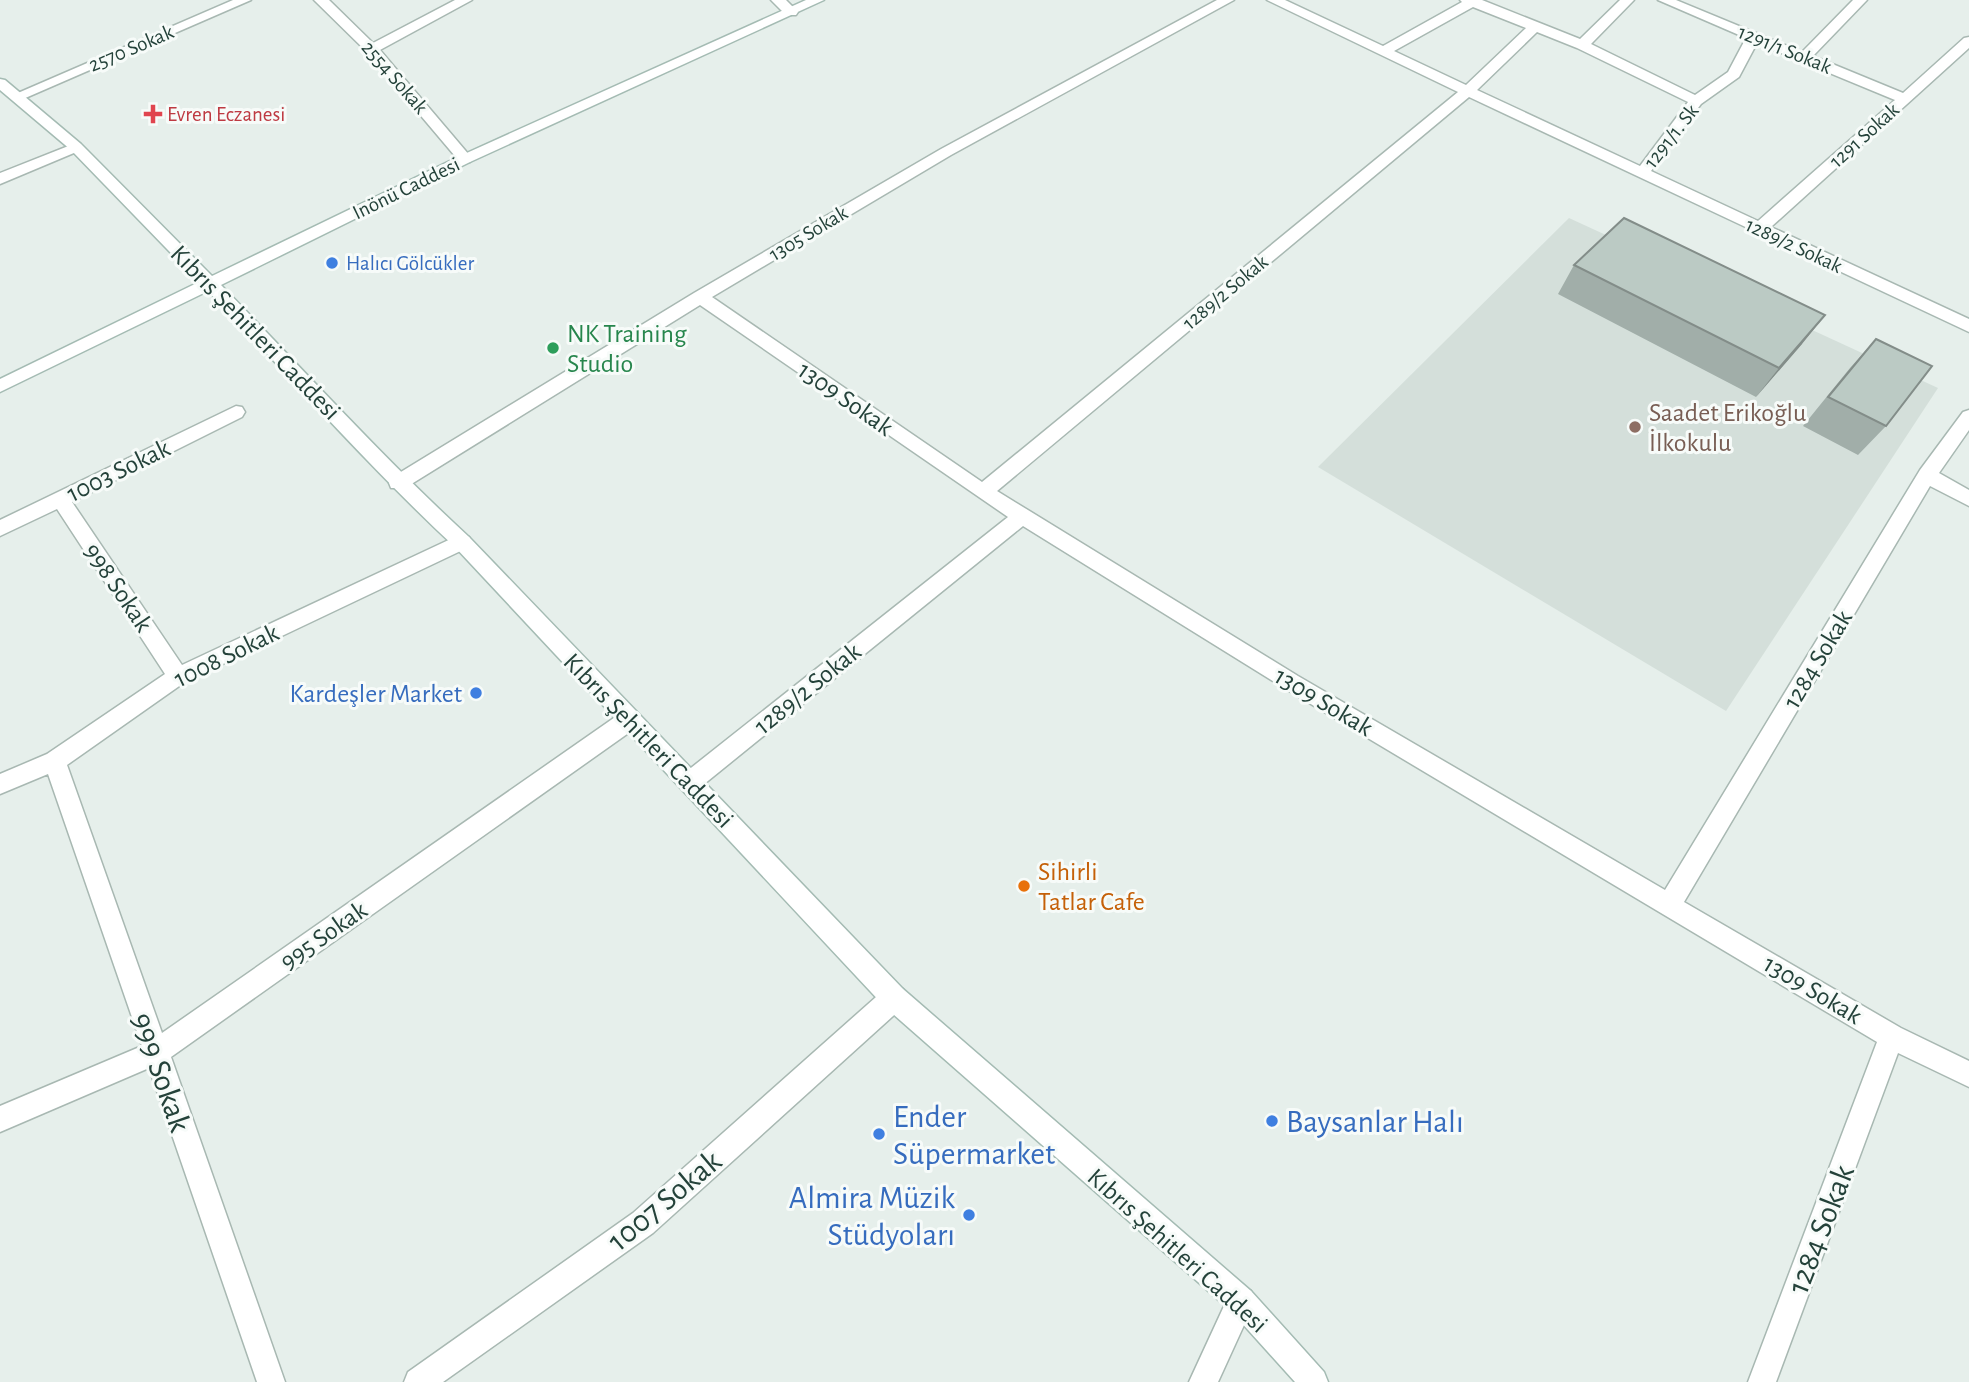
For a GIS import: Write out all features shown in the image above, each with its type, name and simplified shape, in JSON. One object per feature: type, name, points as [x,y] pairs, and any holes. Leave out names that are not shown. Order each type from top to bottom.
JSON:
[{"type":"street","name":"2570 Sokak","points":[[9,89],[243,0]]},
{"type":"street","name":"2554 Sokak","points":[[321,0],[372,49],[465,159]]},
{"type":"street","points":[[372,49],[465,0]]},
{"type":"street","points":[[778,0],[791,12]]},
{"type":"street","name":"Inönü Caddesi","points":[[0,386],[465,159],[817,0]]},
{"type":"street","name":"1305 Sokak","points":[[398,483],[700,297],[946,152],[1227,0]]},
{"type":"street","name":"1289/2 Sokak","points":[[1274,0],[1969,326]]},
{"type":"street","points":[[1582,45],[1627,0]]},
{"type":"street","name":"1291/1 Sokak","points":[[1665,0],[1905,99]]},
{"type":"street","points":[[1805,57],[1860,0]]},
{"type":"street","points":[[1382,52],[1472,1],[1582,45],[1696,102]]},
{"type":"street","points":[[1466,92],[1535,26]]},
{"type":"street","name":"1291/1. Sk","points":[[1641,174],[1696,102],[1734,74],[1754,36]]},
{"type":"street","name":"1291 Sokak","points":[[1759,229],[1969,41]]},
{"type":"street","name":"Kıbrıs Şehitleri Caddesi","points":[[9,89],[76,147],[302,378],[398,483],[462,542],[894,998],[1241,1301],[1314,1382]]},
{"type":"street","name":"1289/2 Sokak","points":[[983,492],[1466,92]]},
{"type":"street","points":[[0,179],[76,147]]},
{"type":"street","name":"1309 Sokak","points":[[700,297],[983,492],[1291,682],[1892,1037],[1969,1074]]},
{"type":"street","name":"1003 Sokak","points":[[0,529],[236,412]]},
{"type":"street","name":"1284 Sokak","points":[[1670,904],[1927,475],[1969,417]]},
{"type":"street","points":[[1927,475],[1969,499]]},
{"type":"street","name":"998 Sokak","points":[[59,498],[178,676]]},
{"type":"street","name":"1289/2 Sokak","points":[[690,782],[1022,516]]},
{"type":"street","name":"1008 Sokak","points":[[0,784],[55,761],[178,676],[462,542]]},
{"type":"street","name":"995 Sokak","points":[[0,1119],[155,1053],[629,720]]},
{"type":"street","name":"999 Sokak","points":[[55,761],[271,1382]]},
{"type":"street","name":"1007 Sokak","points":[[418,1382],[643,1223],[894,998]]},
{"type":"street","name":"1284 Sokak","points":[[1762,1382],[1892,1037]]},
{"type":"street","points":[[1202,1382],[1241,1301]]},
{"type":"shaded area","name":"Saadet Erikoğlu İlkokulu","points":[[1569,218],[1938,388],[1726,711],[1318,467]]},
{"type":"building","points":[[1624,218],[1825,315],[1779,368],[1574,265]]},
{"type":"building","points":[[1876,339],[1932,366],[1886,426],[1828,397]]},
{"type":"place","name":"Evren Eczanesi","points":[[153,114]]},
{"type":"place","name":"Halıcı Gölcükler","points":[[332,263]]},
{"type":"place","name":"NK Training Studio","points":[[553,348]]},
{"type":"place","name":"Saadet Erikoğlu İlkokulu","points":[[1635,427]]},
{"type":"place","name":"Kardeşler Market","points":[[476,693]]},
{"type":"place","name":"Sihirli Tatlar Cafe","points":[[1024,886]]},
{"type":"place","name":"Baysanlar Halı","points":[[1272,1121]]},
{"type":"place","name":"Ender Süpermarket","points":[[879,1134]]},
{"type":"place","name":"Almira Müzik Stüdyoları","points":[[969,1215]]}]
